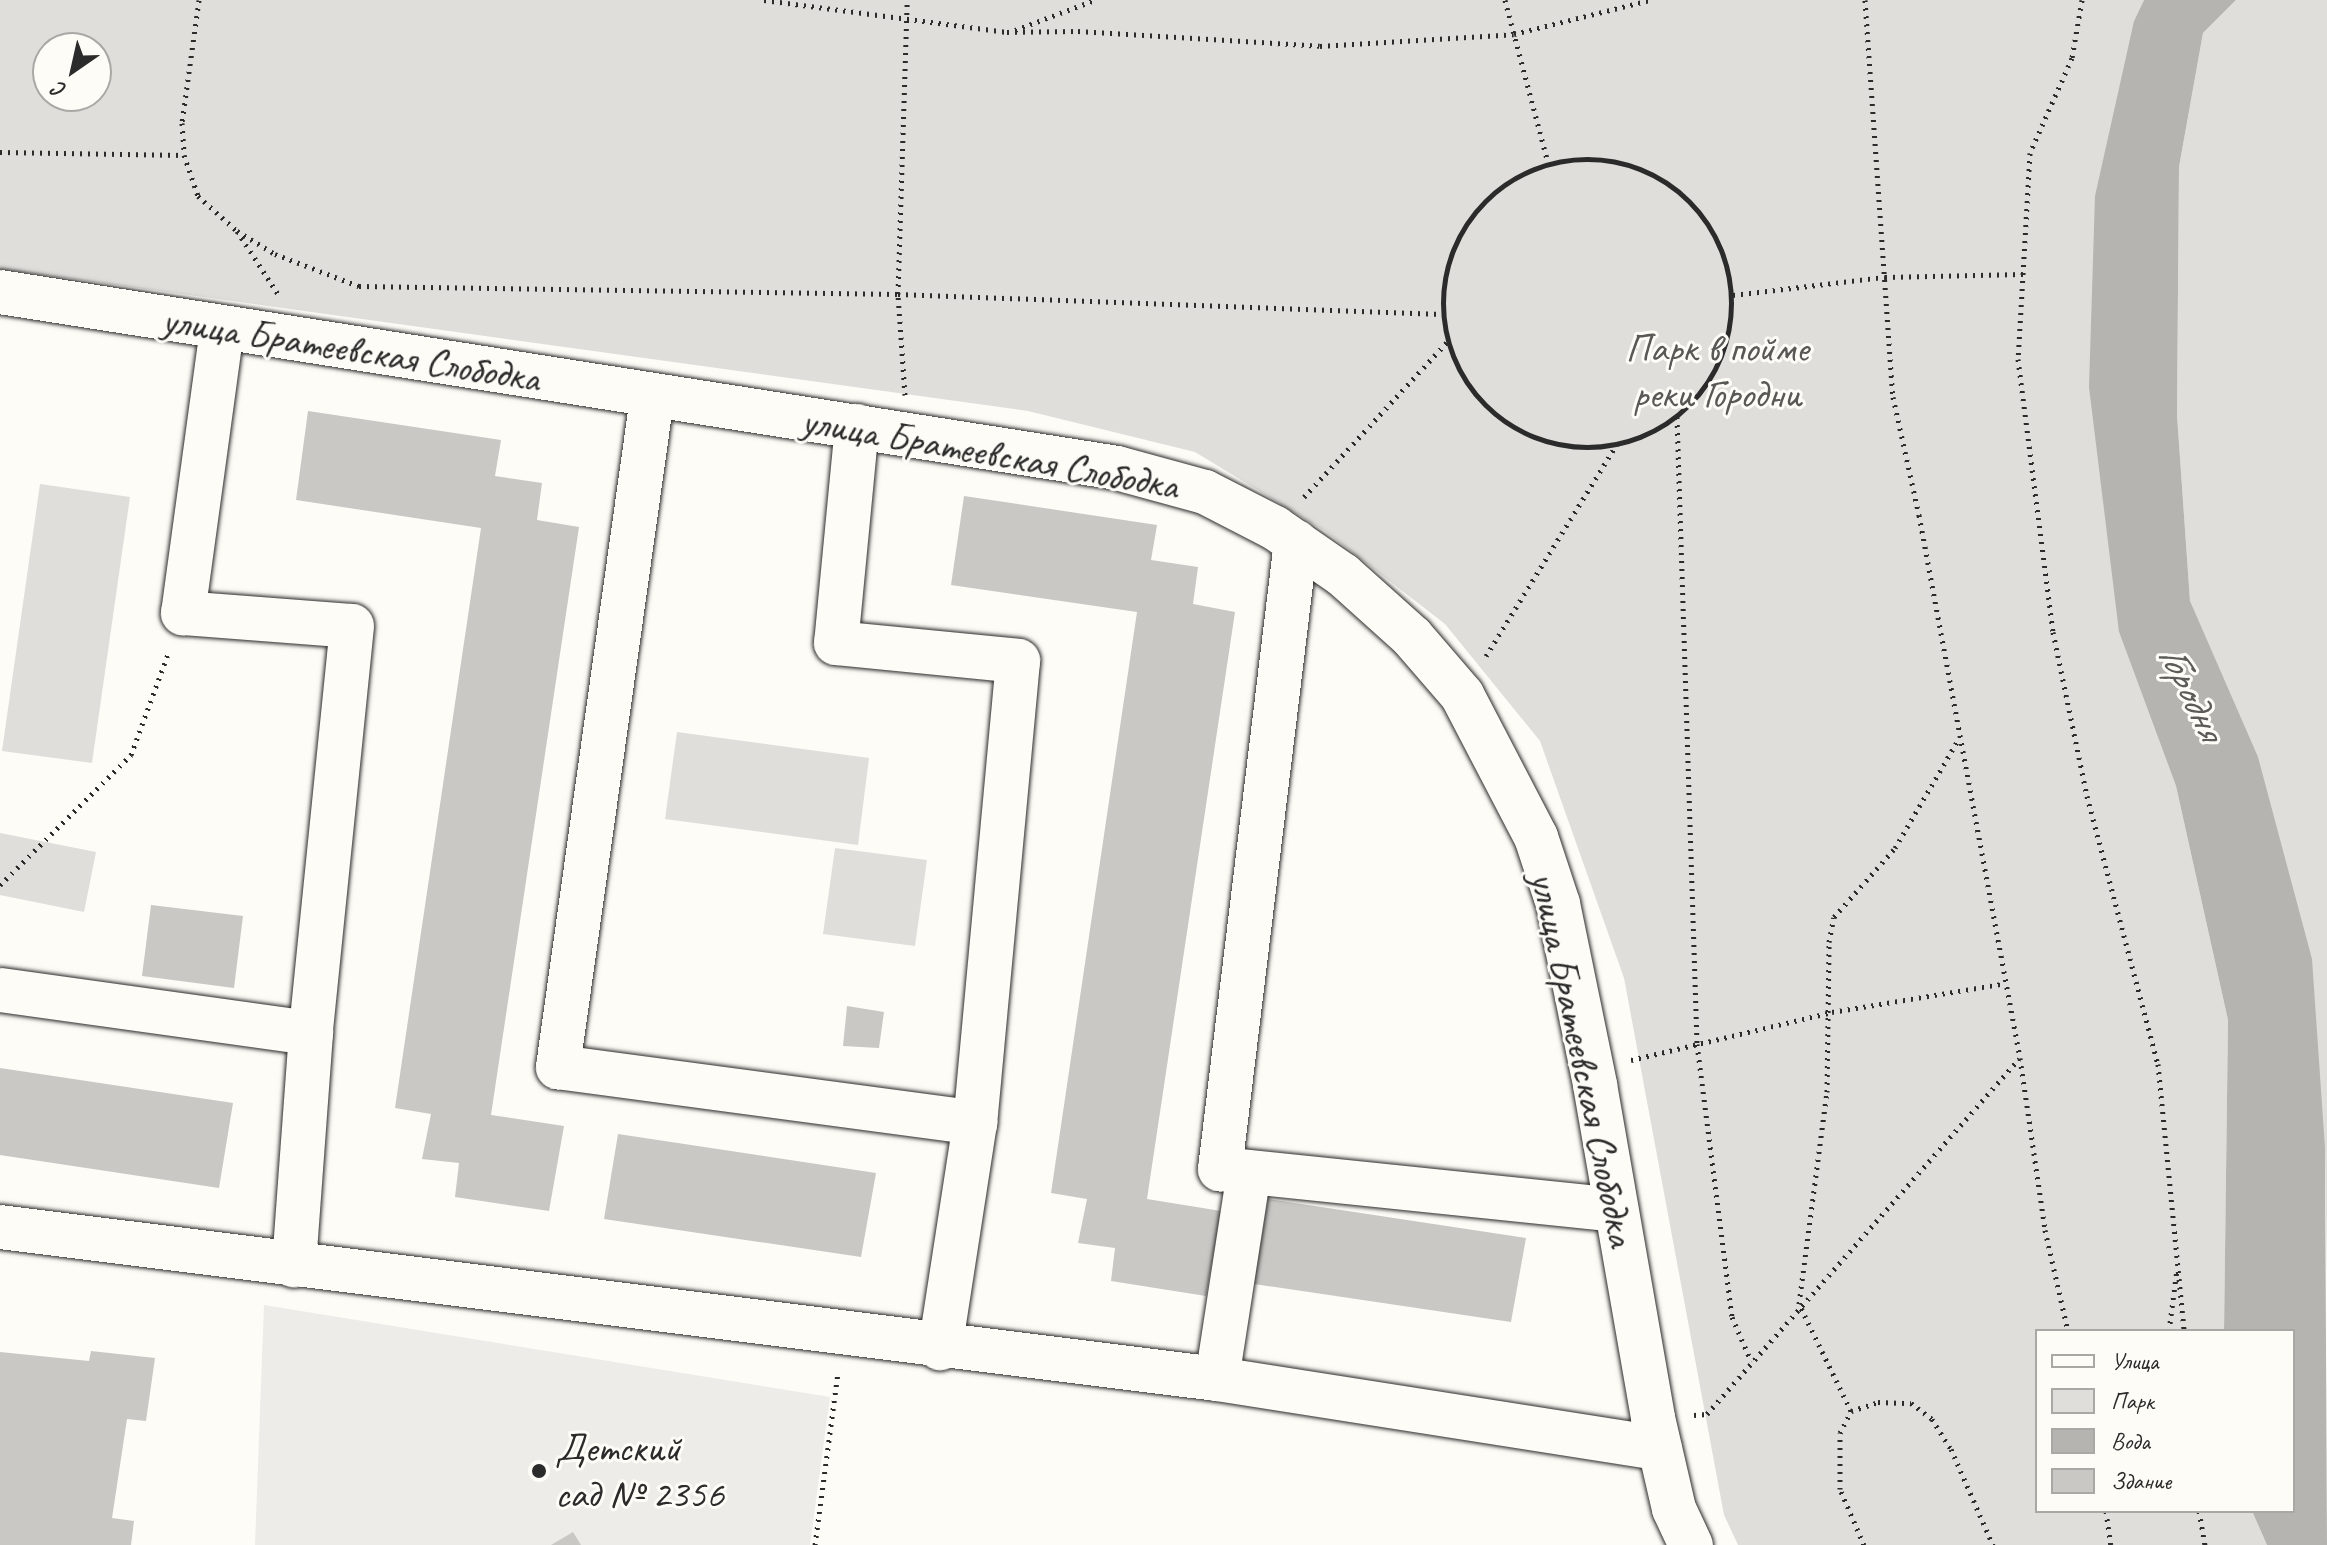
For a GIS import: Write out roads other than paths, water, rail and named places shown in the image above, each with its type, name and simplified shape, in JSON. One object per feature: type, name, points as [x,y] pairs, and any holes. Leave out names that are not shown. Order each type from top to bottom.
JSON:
[{"type":"street","name":"улица Братеевская Слободка","points":[[0,292],[652,398],[908,433],[1117,468],[1205,492],[1297,523],[1343,575],[1412,637],[1462,695],[1500,762],[1536,837],[1558,904],[1656,1433],[1674,1509],[1691,1545]]},
{"type":"street","points":[[222,329],[183,613],[352,626],[311,1033],[294,1265]]},
{"type":"street","points":[[652,398],[558,1067],[975,1123]]},
{"type":"street","points":[[857,426],[836,643],[1018,661],[975,1123],[940,1348]]},
{"type":"street","points":[[1297,523],[1220,1169],[1616,1210]]},
{"type":"street","points":[[0,990],[311,1033]]},
{"type":"street","points":[[1217,1379],[1249,1172]]},
{"type":"street","points":[[0,1227],[842,1336],[1656,1433]]},
{"type":"water","name":"Городня","points":[[2144,0],[2236,0],[2203,33],[2179,167],[2177,415],[2190,601],[2258,757],[2312,959],[2325,1148],[2327,1545],[2267,1545],[2253,1513],[2295,1513],[2295,1329],[2224,1329],[2228,1020],[2176,786],[2119,632],[2089,387],[2095,196],[2134,21]]},
{"type":"place","name":"Детский сад № 2356","points":[[539,1471]]},
{"type":"park label","name":"Парк в пойме реки Городни","points":[[1717,371]]}]
